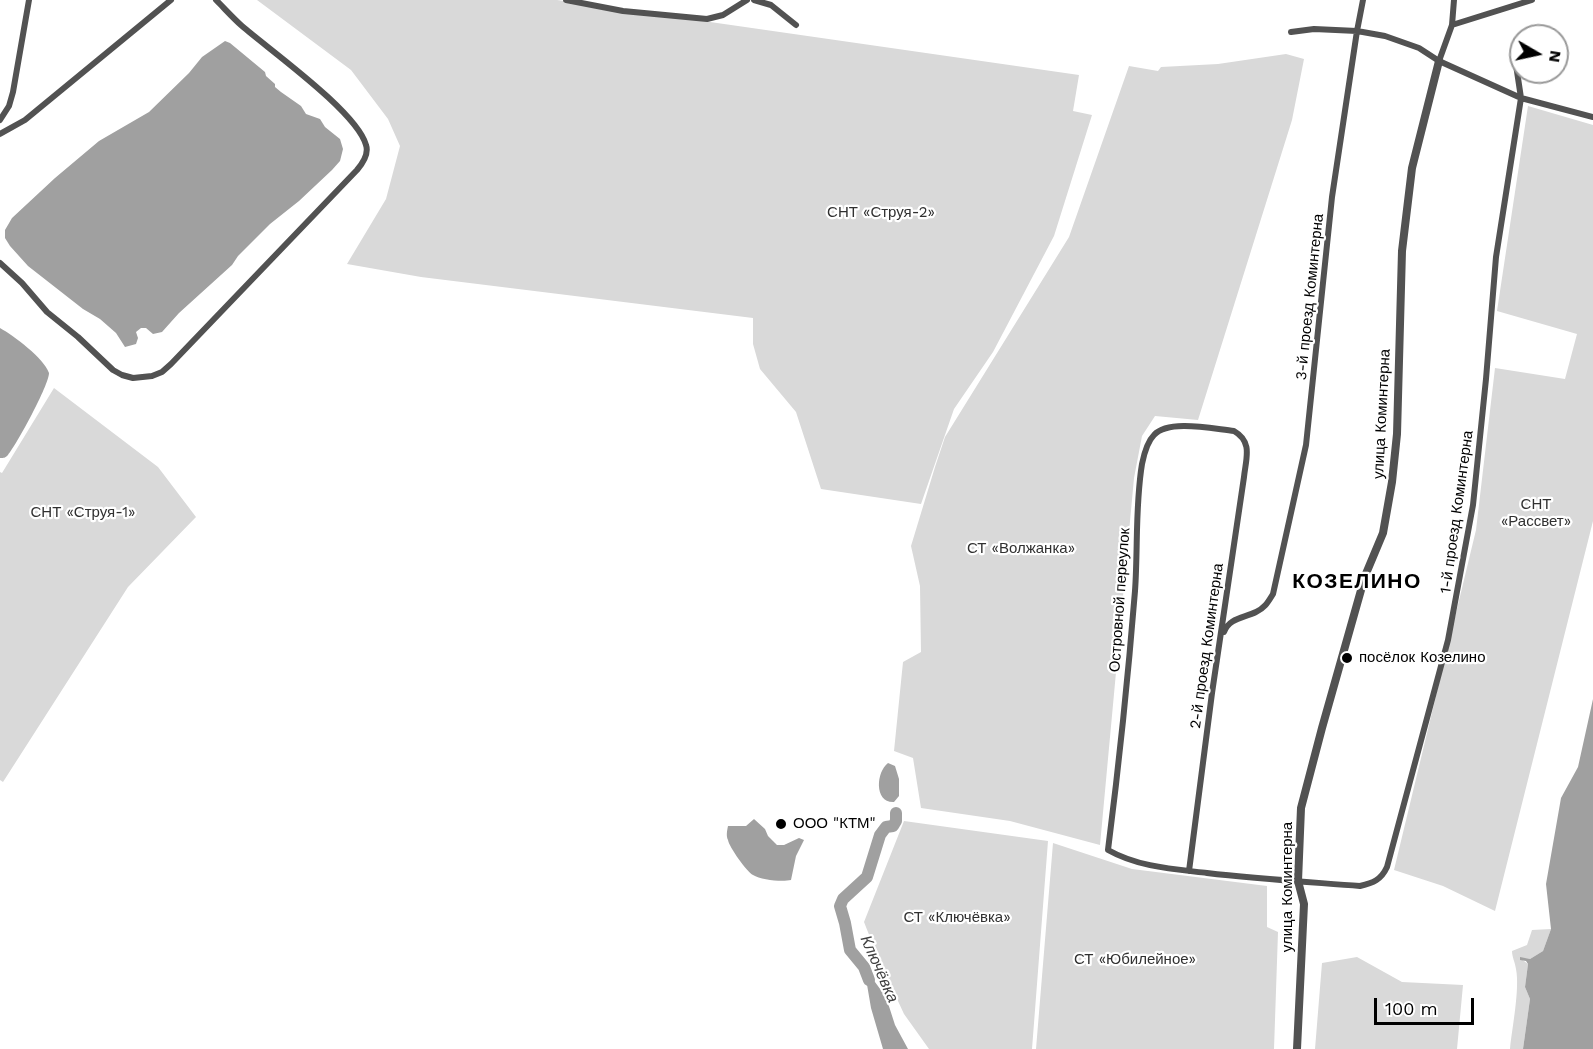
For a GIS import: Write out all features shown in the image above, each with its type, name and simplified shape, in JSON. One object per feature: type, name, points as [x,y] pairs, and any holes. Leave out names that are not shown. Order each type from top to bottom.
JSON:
[{"type":"street","points":[[0,120],[14,92],[29,0]]},
{"type":"street","points":[[0,134],[25,120],[171,0]]},
{"type":"street","points":[[0,263],[47,312],[113,370],[133,378],[152,376],[162,372],[171,364],[357,170],[367,150],[361,133],[352,122],[327,97],[241,25],[216,0]]},
{"type":"street","points":[[566,0],[623,11],[707,19],[723,15],[747,0]]},
{"type":"street","points":[[754,0],[771,5],[796,25]]},
{"type":"street","name":"3-й проезд Коминтерна","points":[[1220,644],[1227,626],[1267,605],[1273,594],[1306,446],[1332,197],[1363,0]]},
{"type":"street","name":"улица Коминтерна","points":[[1297,1049],[1304,904],[1299,881],[1302,807],[1365,576],[1383,533],[1397,434],[1402,251],[1412,168],[1439,61],[1452,25],[1454,0]]},
{"type":"street","points":[[1452,25],[1532,0]]},
{"type":"street","points":[[1291,32],[1314,29],[1357,31],[1385,36],[1411,45],[1439,61],[1521,98],[1593,117]]},
{"type":"street","name":"1-й проезд Коминтерна","points":[[1108,850],[1140,864],[1189,871],[1360,886],[1383,877],[1448,640],[1473,505],[1481,440],[1496,257],[1521,98],[1519,84]]},
{"type":"street","name":"Островной переулок","points":[[1108,850],[1127,681],[1136,571],[1138,499],[1147,447],[1154,435],[1164,428],[1175,426],[1233,431]]},
{"type":"street","name":"2-й проезд Коминтерна","points":[[1189,871],[1247,452],[1242,435],[1233,431]]},
{"type":"green space","name":"СНТ «Струя-2»","points":[[257,0],[557,0],[1079,75],[1073,111],[1092,115],[1054,236],[993,352],[954,409],[921,504],[821,489],[796,412],[760,369],[753,344],[753,318],[421,277],[347,264],[386,199],[400,146],[388,119],[351,70]]},
{"type":"green space","name":"СТ «Волжанка»","points":[[1286,54],[1304,59],[1292,120],[1198,420],[1155,416],[1142,436],[1134,478],[1100,845],[1010,821],[921,808],[913,758],[894,751],[903,662],[921,652],[920,586],[911,546],[945,437],[1069,237],[1129,66],[1158,71],[1161,67],[1218,64]]},
{"type":"green space","name":"СНТ «Рассвет»","points":[[1528,106],[1593,125],[1593,521],[1495,911],[1443,886],[1394,870],[1476,530],[1495,368],[1565,379],[1577,334],[1497,311]]},
{"type":"green space","name":"СНТ «Струя-1»","points":[[54,388],[158,467],[196,517],[128,587],[3,782],[0,780],[0,472],[2,473]]},
{"type":"green space","name":"СТ «Ключёвка»","points":[[904,821],[1048,841],[1032,1049],[929,1049],[904,1014],[864,922]]},
{"type":"green space","name":"СТ «Юбилейное»","points":[[1053,843],[1132,869],[1267,886],[1267,927],[1278,932],[1274,1049],[1036,1049]]},
{"type":"green space","points":[[1551,929],[1543,951],[1530,959],[1520,958],[1528,964],[1525,987],[1530,999],[1523,1049],[1510,1049],[1517,987],[1512,951],[1527,945],[1532,930]]},
{"type":"green space","points":[[1357,957],[1402,982],[1463,985],[1457,1049],[1315,1049],[1322,963]]},
{"type":"shaded area","points":[[225,41],[265,72],[275,87],[301,106],[306,114],[320,119],[325,127],[340,139],[343,149],[340,161],[299,201],[270,224],[232,265],[179,313],[162,332],[153,334],[146,328],[141,328],[136,332],[138,338],[136,344],[125,347],[116,333],[100,319],[83,309],[28,266],[10,246],[5,238],[5,230],[12,218],[55,178],[99,141],[149,112],[202,57]]},
{"type":"shaded area","points":[[0,328],[35,354],[49,373],[44,389],[25,427],[8,455],[1,458],[0,458]]},
{"type":"shaded area","points":[[1593,699],[1593,1049],[1523,1049],[1530,999],[1525,987],[1528,964],[1520,960],[1520,957],[1530,959],[1543,951],[1551,929],[1546,884],[1561,798],[1578,767]]},
{"type":"shaded area","points":[[888,763],[895,766],[899,779],[899,796],[894,802],[883,798],[879,786],[881,773]]},
{"type":"shaded area","points":[[754,819],[777,845],[784,845],[799,838],[804,840],[796,856],[791,880],[772,880],[753,875],[731,848],[727,837],[728,826],[746,826]]},
{"type":"shaded area","name":"Ключёвка","points":[[864,967],[886,997],[895,1025],[908,1049],[883,1049],[871,1008]]},
{"type":"waterway","name":"Ключёвка","points":[[869,980],[864,967],[850,950],[840,906],[843,899],[867,877],[880,835],[886,827],[893,826],[896,813]]},
{"type":"place","name":"посёлок Козелино","points":[[1347,658]]},
{"type":"place","name":"ООО \"КТМ\"","points":[[781,824]]},
{"type":"district","name":"КОЗЕЛИНО","points":[[1357,582]]}]
